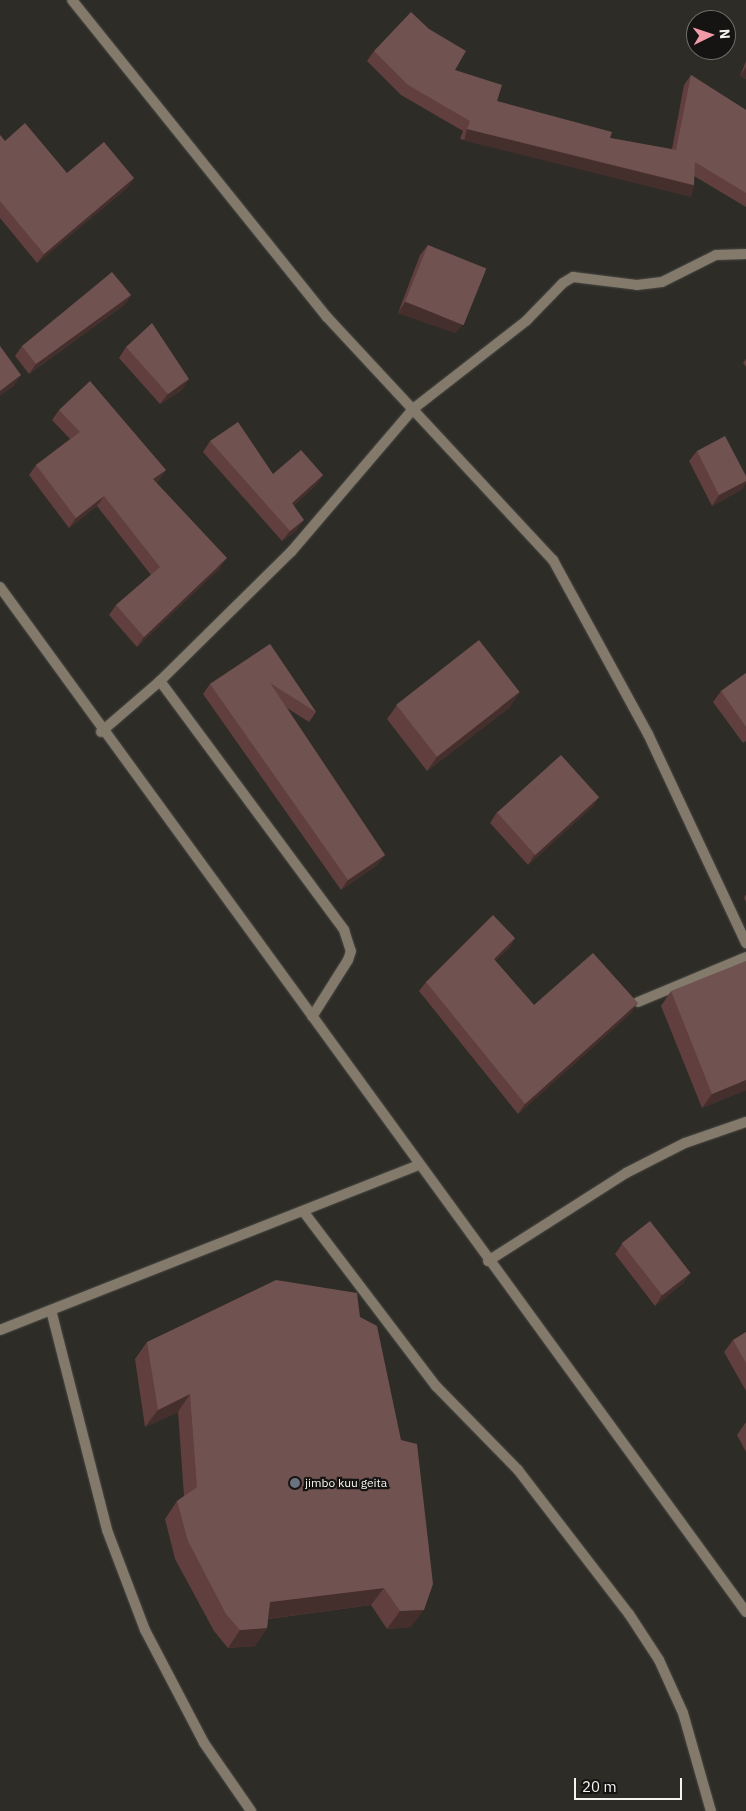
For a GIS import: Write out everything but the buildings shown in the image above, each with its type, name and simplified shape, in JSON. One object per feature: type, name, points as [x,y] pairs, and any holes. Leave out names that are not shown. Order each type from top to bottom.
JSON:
[{"type":"street","points":[[72,0],[327,317],[553,560],[648,734],[746,943]]},
{"type":"street","points":[[101,732],[160,681],[291,552],[413,409],[526,321],[573,277],[645,284],[662,282],[716,255],[746,254]]},
{"type":"street","points":[[0,587],[101,732],[312,1017],[418,1165],[746,1612]]},
{"type":"street","points":[[160,681],[273,829],[349,941],[348,960],[312,1017]]},
{"type":"street","points":[[638,1002],[746,957]]},
{"type":"street","points":[[488,1260],[626,1172],[685,1143],[746,1122]]},
{"type":"street","points":[[0,1330],[418,1165]]},
{"type":"street","points":[[303,1211],[436,1386],[518,1470],[629,1614],[659,1660],[683,1713],[711,1811]]},
{"type":"street","points":[[51,1310],[107,1530],[145,1630],[204,1743],[251,1811]]},
{"type":"place","name":"jimbo kuu geita","points":[[295,1483]]}]
